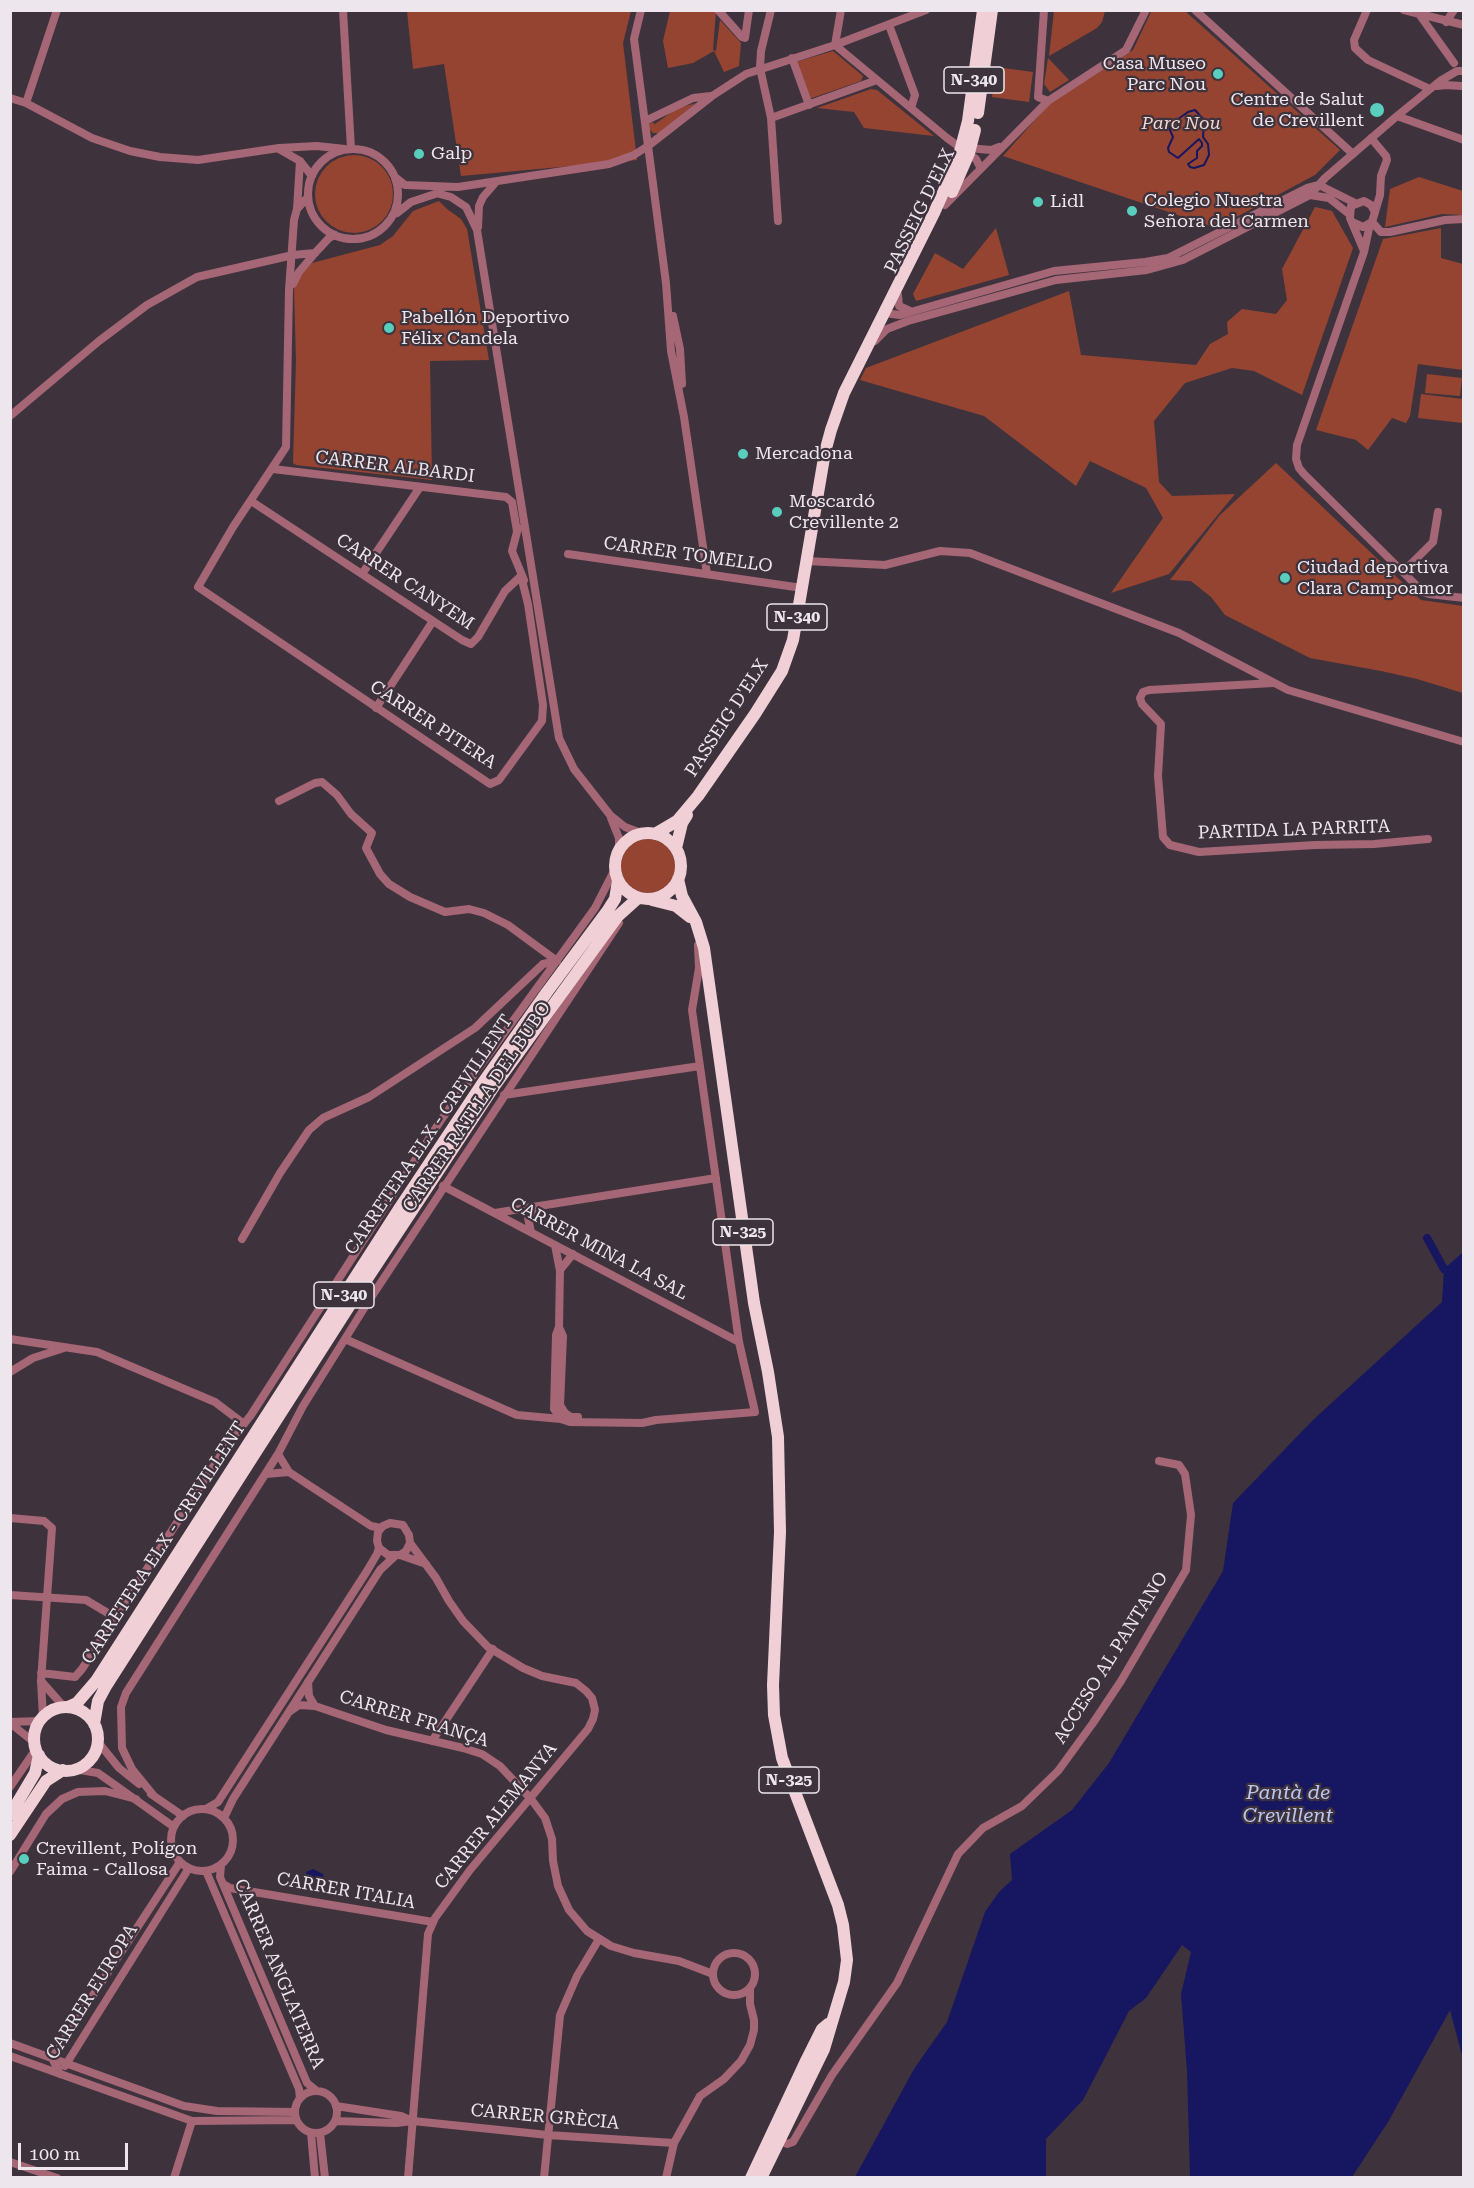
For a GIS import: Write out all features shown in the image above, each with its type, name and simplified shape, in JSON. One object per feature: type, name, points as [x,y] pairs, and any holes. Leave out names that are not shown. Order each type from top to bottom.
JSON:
[{"type":"highway","name":"PASSEIG D'ELX","points":[[698,796],[782,671],[793,640],[825,452],[837,414],[848,385],[886,314],[967,150],[968,121],[983,10]]},
{"type":"highway","name":"PASSEIG D'ELX","points":[[837,414],[875,341],[886,314],[945,205],[967,150],[976,122],[992,10]]},
{"type":"highway","name":"N-340","points":[[616,875],[615,859],[619,850],[634,836],[649,834],[677,821],[698,796]]},
{"type":"highway","name":"N-340","points":[[644,899],[667,893],[678,879],[681,869],[676,848],[682,823],[698,796]]},
{"type":"highway","points":[[649,834],[670,842],[676,848]]},
{"type":"highway","points":[[616,875],[626,892],[644,899]]},
{"type":"highway","name":"CARRETERA ELX - CREVILLENT","points":[[66,1707],[77,1703],[96,1681],[405,1200],[546,992],[608,910],[615,899],[616,875]]},
{"type":"highway","name":"N-325","points":[[678,879],[682,896],[696,922],[707,966],[754,1303],[778,1437],[780,1522],[773,1685],[774,1715],[782,1758],[843,1925],[847,1960],[844,1982],[824,2049],[759,2178]]},
{"type":"highway","name":"N-325","points":[[644,899],[682,909],[690,917],[699,933]]},
{"type":"highway","name":"CARRETERA ELX - CREVILLENT","points":[[94,1724],[98,1701],[106,1686],[475,1114],[618,916],[644,899]]},
{"type":"highway","name":"N-340","points":[[42,1719],[56,1708],[66,1707]]},
{"type":"highway","points":[[66,1707],[83,1712],[94,1724]]},
{"type":"highway","points":[[10,1815],[35,1773],[36,1728],[42,1719]]},
{"type":"highway","name":"N-340","points":[[94,1724],[98,1742]]},
{"type":"highway","points":[[10,1834],[46,1781],[85,1764],[94,1754],[98,1742]]},
{"type":"highway","points":[[36,1749],[54,1768],[69,1770]]},
{"type":"highway","name":"N-325","points":[[751,2178],[822,2030],[832,2018]]},
{"type":"street","points":[[26,103],[57,10]]},
{"type":"street","points":[[343,10],[348,149]]},
{"type":"street","points":[[641,10],[634,39],[666,283],[680,349],[684,417],[707,574]]},
{"type":"street","points":[[718,10],[745,38],[749,10]]},
{"type":"street","points":[[771,10],[760,68],[771,118],[778,221]]},
{"type":"street","points":[[835,45],[841,10]]},
{"type":"street","points":[[1044,10],[1038,97],[1048,101]]},
{"type":"street","points":[[945,205],[980,167],[1048,101],[1119,57],[1133,39],[1146,10]]},
{"type":"street","points":[[1195,10],[1353,154]]},
{"type":"street","points":[[1366,10],[1354,40],[1355,48],[1368,60],[1432,88],[1446,85],[1462,87]]},
{"type":"street","points":[[1404,10],[1464,25]]},
{"type":"street","points":[[1446,22],[1454,10]]},
{"type":"street","points":[[10,98],[26,103],[92,138],[130,151],[160,157],[198,160],[279,148],[317,146],[363,149],[385,161],[396,178],[405,185],[458,187],[609,164],[634,155],[712,96],[746,74],[835,45],[921,12]]},
{"type":"street","points":[[1419,14],[1454,63]]},
{"type":"street","points":[[889,24],[915,95],[911,108]]},
{"type":"street","points":[[835,45],[911,108],[967,150],[980,167]]},
{"type":"street","points":[[792,58],[809,105]]},
{"type":"street","points":[[875,341],[887,329],[908,321],[1056,280],[1146,270],[1183,260],[1310,195],[1397,116],[1432,88],[1457,71],[1463,70]]},
{"type":"street","points":[[1462,87],[1457,79],[1463,70]]},
{"type":"street","points":[[771,118],[878,80]]},
{"type":"street","points":[[645,121],[693,98],[712,96]]},
{"type":"street","points":[[1397,116],[1464,140]]},
{"type":"street","points":[[1371,138],[1387,160],[1381,176],[1380,195],[1364,252],[1297,445],[1296,459],[1304,474],[1424,592],[1464,598]]},
{"type":"street","points":[[967,150],[991,150],[1003,145]]},
{"type":"street","points":[[279,148],[300,161],[312,176]]},
{"type":"street","points":[[348,149],[331,154],[320,164],[312,176],[308,197],[310,209],[316,220],[324,229],[335,235],[356,239],[367,237],[385,226],[411,202],[458,187]]},
{"type":"street","points":[[251,501],[286,447],[290,291],[300,161]]},
{"type":"street","points":[[392,218],[398,205],[399,192],[396,178]]},
{"type":"street","points":[[496,182],[483,197],[479,206],[477,230],[559,738],[574,769],[610,815],[617,830],[619,850]]},
{"type":"street","points":[[1322,182],[1331,191],[1355,202],[1368,202],[1375,212]]},
{"type":"street","points":[[886,314],[900,315],[1054,271],[1168,258],[1322,182]]},
{"type":"street","points":[[477,185],[483,197]]},
{"type":"street","points":[[436,193],[451,197],[466,207],[477,230]]},
{"type":"street","points":[[1310,195],[1329,198],[1359,226],[1371,223]]},
{"type":"street","points":[[297,209],[308,197]]},
{"type":"street","points":[[1355,202],[1351,206],[1350,218],[1364,252]]},
{"type":"street","points":[[1371,223],[1381,232],[1390,232],[1445,220],[1464,219]]},
{"type":"street","points":[[290,291],[299,272],[329,238],[335,235]]},
{"type":"street","points":[[10,416],[99,341],[147,305],[197,278],[293,255],[315,253]]},
{"type":"street","points":[[898,295],[899,306],[911,311]]},
{"type":"street","points":[[886,314],[897,321],[908,321]]},
{"type":"street","name":"CARRER ALBARDI","points":[[273,469],[506,497],[512,502],[517,531]]},
{"type":"street","points":[[362,574],[420,488]]},
{"type":"street","name":"CARRER CANYEM","points":[[251,501],[471,644],[478,638],[505,591],[521,576]]},
{"type":"street","name":"CARRER PITERA","points":[[251,501],[198,588],[490,784],[499,780],[542,721],[543,705],[528,604],[521,576]]},
{"type":"street","points":[[524,510],[512,551],[521,576],[538,599]]},
{"type":"street","points":[[1401,569],[1404,571],[1433,542],[1438,512]]},
{"type":"street","name":"PARTIDA LA PARRITA","points":[[806,561],[885,565],[940,551],[970,553],[1179,633],[1288,690],[1464,742]]},
{"type":"street","name":"CARRER TOMELLO","points":[[568,554],[802,588]]},
{"type":"street","points":[[376,708],[433,621]]},
{"type":"street","name":"PARTIDA LA PARRITA","points":[[1273,683],[1143,692],[1140,698],[1142,704],[1161,724],[1158,776],[1163,837],[1170,845],[1199,852],[1374,844],[1428,839]]},
{"type":"street","points":[[279,801],[315,783],[322,782],[372,833],[366,848],[380,874],[389,884],[410,897],[445,912],[469,909],[484,913],[508,925],[557,961]]},
{"type":"street","points":[[610,815],[625,827],[649,834]]},
{"type":"street","points":[[41,1677],[75,1677],[116,1618],[228,1444],[244,1424],[441,1120],[595,908],[616,875]]},
{"type":"street","name":"CARRER RATLLA DEL BUBO","points":[[154,1796],[132,1769],[122,1748],[121,1707],[126,1693],[266,1474],[303,1406],[443,1186],[621,920],[644,899]]},
{"type":"street","points":[[345,1339],[517,1415],[642,1417],[656,1420],[755,1412],[739,1342],[692,1010],[699,968],[699,933]]},
{"type":"street","points":[[242,1239],[279,1173],[309,1130],[323,1118],[369,1097],[475,1028],[543,964],[557,961]]},
{"type":"street","points":[[504,1095],[700,1066]]},
{"type":"street","points":[[495,1213],[716,1178]]},
{"type":"street","name":"CARRER MINA LA SAL","points":[[443,1186],[739,1342]]},
{"type":"street","points":[[531,1232],[528,1218],[534,1207]]},
{"type":"street","points":[[555,1245],[560,1271],[555,1409],[563,1416]]},
{"type":"street","points":[[560,1271],[573,1254]]},
{"type":"street","points":[[10,1339],[97,1352],[215,1402],[244,1424]]},
{"type":"street","points":[[10,1372],[33,1358],[65,1347]]},
{"type":"street","points":[[224,1818],[233,1799],[380,1570],[397,1555],[406,1551],[410,1543],[410,1534],[403,1526],[390,1523],[381,1528],[370,1526],[289,1472],[278,1454]]},
{"type":"street","name":"ACCESO AL PANTANO","points":[[779,2140],[787,2144],[793,2142],[832,2075],[897,1983],[958,1854],[983,1828],[1022,1806],[1058,1771],[1094,1723],[1121,1681],[1186,1570],[1191,1515],[1185,1474],[1179,1465],[1159,1461]]},
{"type":"street","points":[[266,1474],[289,1472]]},
{"type":"street","points":[[10,1518],[44,1521],[52,1528],[41,1677],[42,1719],[10,1722]]},
{"type":"street","points":[[381,1528],[377,1541],[383,1553],[427,1565]]},
{"type":"street","name":"CARRER ALEMANYA","points":[[408,2178],[428,1934],[433,1922],[470,1870],[588,1729],[595,1710],[592,1698],[576,1683],[532,1672],[492,1649],[463,1621],[410,1543]]},
{"type":"street","points":[[207,1809],[218,1802],[367,1571],[379,1548]]},
{"type":"street","points":[[10,1595],[86,1600],[116,1618]]},
{"type":"street","points":[[432,1741],[492,1649]]},
{"type":"street","points":[[41,1677],[66,1707]]},
{"type":"street","points":[[308,1682],[309,1696],[315,1706]]},
{"type":"street","points":[[289,1712],[299,1705],[315,1706]]},
{"type":"street","name":"CARRER FRANÇA","points":[[315,1706],[386,1730],[482,1754],[500,1766],[531,1799],[545,1818],[552,1839],[558,1886],[569,1910],[587,1931],[611,1946],[634,1953],[679,1961],[713,1974]]},
{"type":"street","points":[[10,1722],[36,1749],[10,1787]]},
{"type":"street","points":[[98,1742],[119,1768],[183,1816]]},
{"type":"street","points":[[69,1770],[98,1773],[174,1827]]},
{"type":"street","points":[[10,1872],[46,1814],[62,1799],[78,1792],[105,1791],[136,1799]]},
{"type":"street","points":[[207,1809],[224,1818],[231,1828],[233,1845],[229,1856],[221,1865],[206,1871],[189,1868],[180,1862],[172,1847],[171,1839],[174,1827],[183,1816],[196,1810],[207,1809]]},
{"type":"street","name":"CARRER EUROPA","points":[[180,1862],[52,2058],[60,2074],[189,1868]]},
{"type":"street","name":"CARRER ANGLATERRA","points":[[221,1865],[220,1877],[307,2083],[317,2091]]},
{"type":"street","name":"CARRER ANGLATERRA","points":[[206,1871],[299,2089],[300,2098]]},
{"type":"street","name":"CARRER ITALIA","points":[[223,1884],[230,1888],[252,1892],[433,1922]]},
{"type":"street","name":"CARRER ITALIA","points":[[234,1911],[235,1900],[239,1895],[252,1892]]},
{"type":"street","points":[[544,2178],[560,2015],[577,1976],[599,1939]]},
{"type":"street","points":[[729,1953],[743,1954],[749,1958],[756,1970],[754,1983],[750,1989],[739,1995],[726,1994],[721,1991],[713,1974],[714,1967],[723,1956],[729,1953]]},
{"type":"street","points":[[666,2178],[674,2143],[700,2096],[724,2079],[741,2061],[750,2045],[754,2019],[750,2004],[750,1989]]},
{"type":"street","points":[[739,1995],[750,2004]]},
{"type":"street","points":[[10,2043],[68,2062],[184,2106],[217,2111],[295,2116]]},
{"type":"street","points":[[10,2056],[192,2121],[295,2116]]},
{"type":"street","points":[[779,2140],[779,2133],[794,2103],[794,2087]]},
{"type":"street","points":[[317,2091],[327,2094],[336,2106],[335,2121],[331,2127],[316,2133],[302,2129],[295,2116],[300,2098],[317,2091]]},
{"type":"street","name":"CARRER GRÈCIA","points":[[336,2106],[401,2116],[412,2121]]},
{"type":"street","points":[[174,2178],[192,2121]]},
{"type":"street","name":"CARRER GRÈCIA","points":[[335,2121],[396,2123],[412,2121],[548,2135],[674,2143]]},
{"type":"street","points":[[315,2178],[316,2133]]},
{"type":"street","points":[[316,2133],[325,2178]]},
{"type":"street","points":[[10,2162],[57,2178]]},
{"type":"green space","points":[[1054,10],[1105,11],[1102,22],[1097,28],[1049,56]]},
{"type":"green space","name":"Parc Nou","points":[[1152,10],[1185,11],[1340,150],[1315,175],[1216,228],[1003,156],[1049,104],[1133,50]]},
{"type":"green space","points":[[407,11],[631,11],[623,43],[637,160],[461,176],[444,64],[413,69]]},
{"type":"green space","points":[[670,11],[716,11],[713,50],[716,51],[720,20],[741,43],[739,66],[724,72],[714,51],[693,63],[668,68],[663,41]]},
{"type":"green space","points":[[833,51],[863,76],[861,81],[809,99],[796,62]]},
{"type":"green space","points":[[1048,58],[1069,80],[1050,92],[1044,84]]},
{"type":"green space","points":[[996,67],[1033,72],[1029,102],[992,97]]},
{"type":"green space","points":[[871,89],[877,90],[934,136],[864,128],[854,112],[817,108]]},
{"type":"green space","points":[[696,103],[660,133],[653,133],[649,129],[649,124],[652,122],[655,124],[676,109]]},
{"type":"green space","points":[[354,155],[369,158],[382,166],[390,179],[393,194],[390,209],[382,222],[369,230],[354,233],[339,230],[326,222],[318,209],[315,194],[318,179],[326,166],[339,158]]},
{"type":"green space","points":[[1419,177],[1463,191],[1463,215],[1442,214],[1385,227],[1390,189]]},
{"type":"green space","name":"Pabellón Deportivo Félix Candela","points":[[439,201],[461,219],[467,229],[489,360],[430,361],[432,480],[296,465],[293,463],[296,361],[294,289],[303,272],[312,263],[380,245],[393,236],[413,211]]},
{"type":"green space","points":[[1315,207],[1332,211],[1353,248],[1302,395],[1254,371],[1232,368],[1185,383],[1154,421],[1159,482],[1172,496],[1235,494],[1169,574],[1111,593],[1163,518],[1146,488],[1090,461],[1076,486],[984,416],[860,380],[866,368],[1069,291],[1081,355],[1196,365],[1210,344],[1228,334],[1227,322],[1242,309],[1276,314],[1287,300],[1282,269]]},
{"type":"green space","points":[[996,228],[1009,275],[916,301],[913,294],[935,253],[963,269]]},
{"type":"green space","points":[[1441,228],[1441,258],[1463,264],[1463,370],[1418,364],[1410,416],[1406,423],[1392,418],[1368,450],[1356,440],[1316,430],[1383,239]]},
{"type":"green space","points":[[1427,374],[1462,378],[1460,396],[1425,393]]},
{"type":"green space","points":[[1421,394],[1463,399],[1463,423],[1418,418]]},
{"type":"green space","name":"Ciudad deportiva Clara Campoamor","points":[[1276,463],[1421,600],[1463,606],[1463,693],[1417,679],[1310,658],[1225,615],[1211,597],[1191,581],[1170,580],[1220,515]]},
{"type":"green space","points":[[648,839],[658,841],[667,847],[673,856],[675,866],[673,876],[667,885],[658,891],[648,893],[638,891],[629,885],[623,876],[621,866],[623,856],[629,847],[638,841]]},
{"type":"water","name":"Pantà de Crevillent","points":[[1463,1252],[1463,2059],[1450,2010],[1388,2122],[1352,2177],[1190,2177],[1187,2071],[1181,1994],[1191,1952],[1182,1945],[1146,1998],[1129,2011],[1083,2100],[1046,2139],[1046,2177],[855,2177],[914,2069],[947,2022],[985,1912],[999,1892],[1012,1880],[1010,1854],[1072,1810],[1109,1763],[1223,1571],[1233,1503],[1313,1420],[1442,1302],[1444,1269]]},
{"type":"water","points":[[313,1869],[323,1874],[324,1880],[314,1881],[306,1878],[306,1872]]},
{"type":"waterway","points":[[1195,110],[1204,120],[1203,137],[1208,144],[1209,155],[1204,165],[1194,168],[1188,164],[1197,158],[1197,151],[1202,146],[1199,139],[1178,158],[1169,152],[1168,148],[1173,137],[1169,128],[1171,124],[1195,110]]},
{"type":"waterway","points":[[1427,1238],[1444,1269]]},
{"type":"place","name":"Casa Museo Parc Nou","points":[[1218,74]]},
{"type":"place","name":"Centre de Salut de Crevillent","points":[[1377,110]]},
{"type":"place","name":"Galp","points":[[419,154]]},
{"type":"place","name":"Lidl","points":[[1038,202]]},
{"type":"place","name":"Colegio Nuestra Señora del Carmen","points":[[1132,211]]},
{"type":"place","name":"Pabellón Deportivo Félix Candela","points":[[389,328]]},
{"type":"place","name":"Mercadona","points":[[743,454]]},
{"type":"place","name":"Moscardó Crevillente 2","points":[[777,512]]},
{"type":"place","name":"Ciudad deportiva Clara Campoamor","points":[[1285,578]]},
{"type":"place","name":"Crevillent, Polígon Faima - Callosa","points":[[24,1859]]}]
